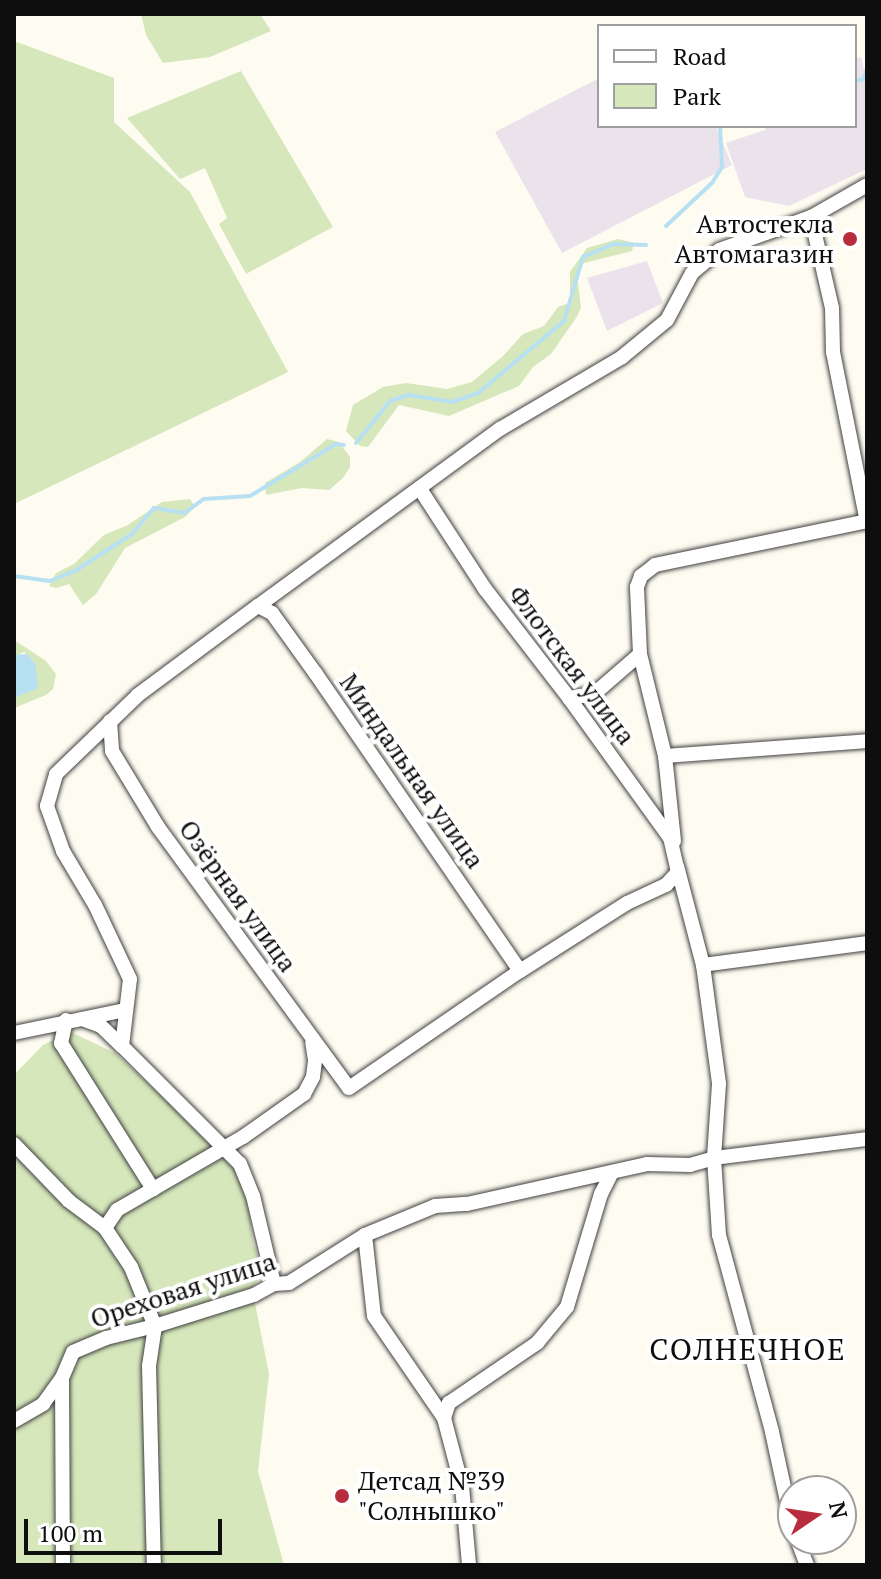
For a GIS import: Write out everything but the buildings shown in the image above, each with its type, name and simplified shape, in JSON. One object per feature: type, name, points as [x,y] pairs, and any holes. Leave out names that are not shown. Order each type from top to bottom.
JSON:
[{"type":"street","points":[[122,1046],[130,979],[95,905],[63,851],[47,806],[56,774],[138,695],[258,606],[500,429],[622,357],[667,320],[692,273],[719,250],[811,217],[867,185]]},
{"type":"street","points":[[781,1475],[719,1235],[714,1158],[719,1084],[703,965],[678,872],[665,756],[640,654],[637,587],[641,576],[655,565],[867,521],[833,352],[832,308],[811,217]]},
{"type":"street","name":"Флотская улица","points":[[420,489],[485,589],[569,698],[670,838],[678,872]]},
{"type":"street","name":"Миндальная улица","points":[[258,606],[272,613],[316,674],[520,971]]},
{"type":"street","points":[[569,698],[594,694],[640,654]]},
{"type":"street","name":"Озёрная улица","points":[[110,721],[112,751],[158,827],[349,1088],[520,971]]},
{"type":"street","points":[[665,756],[867,741]]},
{"type":"street","points":[[520,971],[627,903],[666,885],[678,872]]},
{"type":"street","points":[[703,965],[867,943]]},
{"type":"street","points":[[14,1047],[18,1032],[125,1010]]},
{"type":"street","points":[[72,1019],[101,1026],[240,1164],[253,1196],[274,1284]]},
{"type":"street","points":[[72,1019],[61,1043],[153,1189]]},
{"type":"street","points":[[105,1228],[117,1210],[225,1148],[304,1094],[313,1077],[315,1060],[311,1037]]},
{"type":"street","name":"Ореховая улица","points":[[14,1421],[43,1404],[62,1378],[73,1352],[106,1338],[254,1295],[274,1284],[289,1283],[365,1235],[435,1206],[467,1204],[647,1164],[690,1165],[714,1158],[867,1139]]},
{"type":"street","points":[[14,1144],[69,1201],[105,1228],[131,1267],[155,1326],[149,1366],[154,1565]]},
{"type":"street","points":[[444,1418],[449,1403],[537,1343],[567,1307],[601,1194],[611,1174]]},
{"type":"street","points":[[365,1235],[374,1316],[444,1418],[462,1486],[471,1550],[469,1565]]},
{"type":"street","points":[[62,1378],[63,1565]]},
{"type":"shaded area","points":[[857,57],[862,58],[867,90],[867,169],[789,206],[745,197],[726,143],[765,130],[857,128]]},
{"type":"shaded area","points":[[597,79],[597,128],[717,128],[732,165],[562,253],[495,132]]},
{"type":"shaded area","points":[[647,261],[663,303],[607,331],[587,278]]},
{"type":"green space","points":[[141,14],[260,14],[271,31],[210,57],[163,63],[146,35]]},
{"type":"green space","points":[[14,41],[114,78],[114,122],[190,192],[288,372],[14,504]]},
{"type":"green space","points":[[241,71],[333,227],[246,274],[219,224],[227,218],[205,168],[180,179],[127,118]]},
{"type":"green space","points":[[618,239],[634,243],[632,251],[584,263],[577,274],[581,308],[576,318],[551,354],[533,367],[519,386],[449,416],[399,405],[368,447],[360,446],[346,431],[353,405],[383,387],[406,383],[447,389],[472,382],[523,334],[544,326],[558,307],[570,303],[570,272],[587,248]]},
{"type":"green space","points":[[327,439],[339,442],[350,457],[350,467],[343,478],[329,490],[302,488],[266,495],[265,483],[300,462]]},
{"type":"green space","points":[[190,499],[195,507],[185,517],[125,548],[96,594],[83,605],[69,584],[56,588],[49,586],[56,573],[74,564],[104,535],[128,525],[162,502]]},
{"type":"green space","points":[[14,640],[46,661],[56,674],[53,689],[46,695],[14,708],[14,695],[32,660],[24,652],[14,657]]},
{"type":"green space","points":[[71,1032],[115,1053],[227,1157],[247,1193],[253,1242],[263,1273],[252,1288],[269,1374],[258,1471],[284,1565],[14,1565],[14,1075],[43,1045]]},
{"type":"water","points":[[27,654],[35,663],[38,688],[14,698],[14,655]]},
{"type":"waterway","points":[[857,81],[864,79],[867,68]]},
{"type":"waterway","points":[[666,226],[712,183],[722,167],[720,128]]},
{"type":"waterway","points":[[356,443],[390,401],[408,395],[452,402],[478,393],[564,321],[583,257],[614,244],[646,245]]},
{"type":"waterway","points":[[14,576],[50,581],[75,571],[132,534],[154,508],[184,513],[204,499],[250,496],[336,444],[344,445]]},
{"type":"place","name":"Автостекла Автомагазин","points":[[850,239]]},
{"type":"place","name":"Детсад №39 \"Солнышко\"","points":[[342,1496]]},
{"type":"district","name":"СОЛНЕЧНОЕ","points":[[748,1349]]}]
